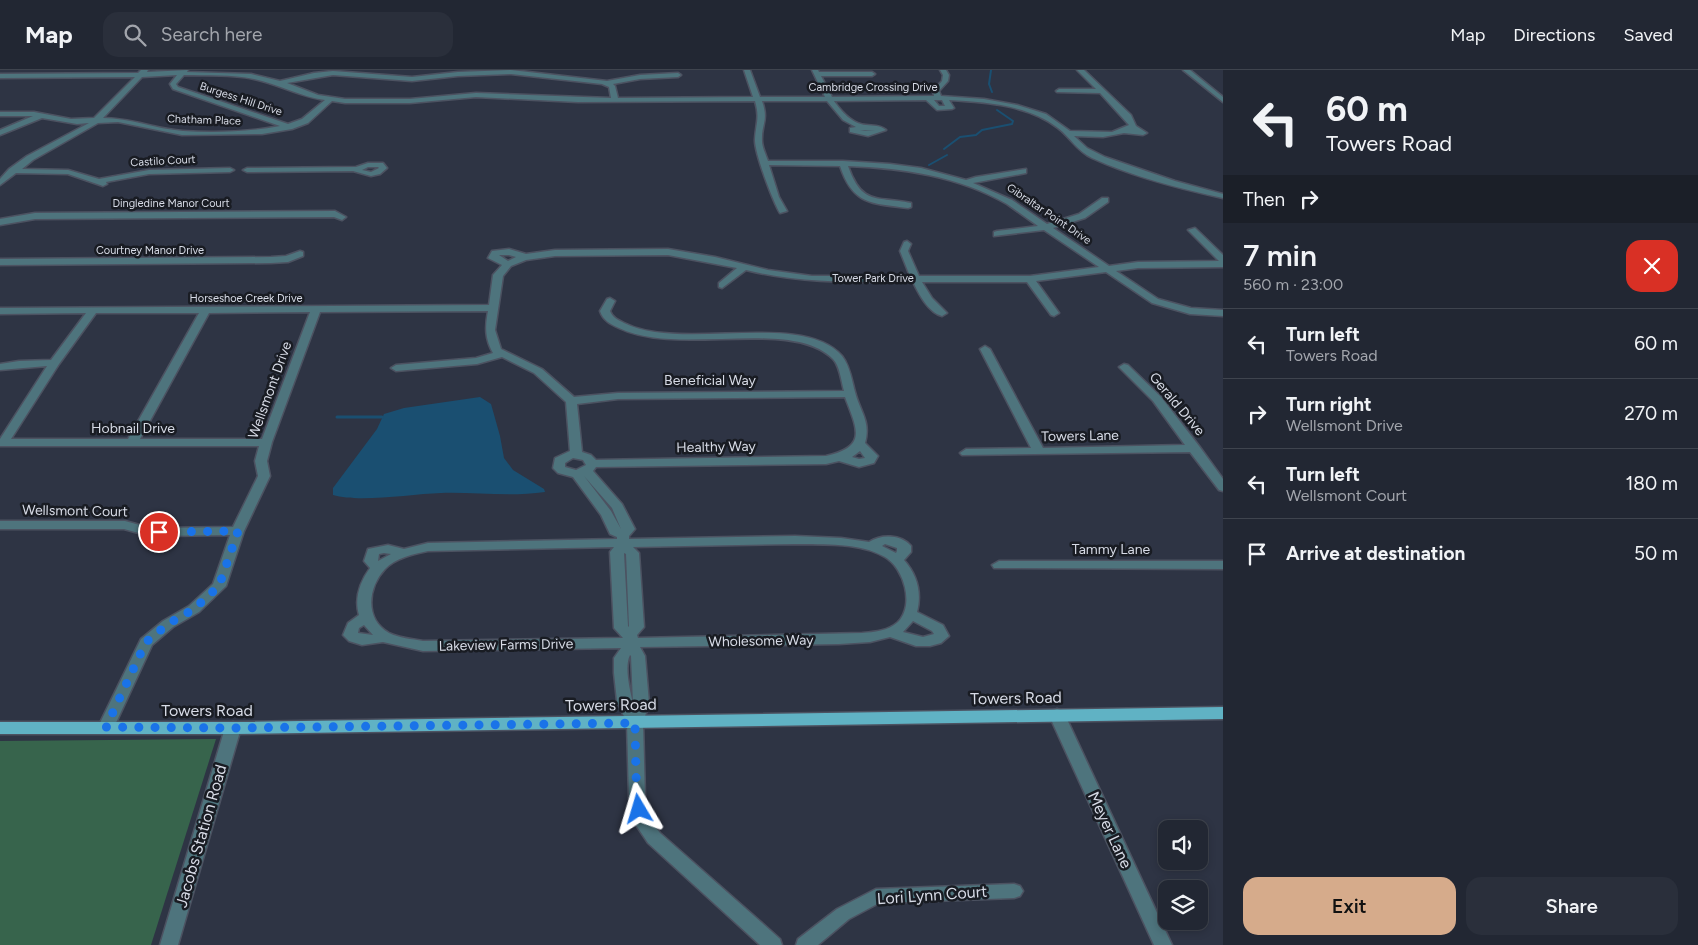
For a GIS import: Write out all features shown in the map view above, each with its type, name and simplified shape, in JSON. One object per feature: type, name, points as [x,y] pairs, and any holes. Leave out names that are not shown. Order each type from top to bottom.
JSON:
[{"type":"main road","name":"Towers Road","points":[[0,728],[233,728],[1223,714]]},
{"type":"street","points":[[240,75],[247,70]]},
{"type":"street","points":[[362,75],[369,70]]},
{"type":"street","points":[[747,70],[762,112],[758,141],[775,197],[783,210]]},
{"type":"street","points":[[928,98],[934,107],[950,108],[936,91],[945,81],[946,75],[943,70]]},
{"type":"street","points":[[1070,133],[1100,134],[1123,131],[1143,133],[1132,126],[1128,117],[1080,70]]},
{"type":"street","points":[[1186,70],[1223,100]]},
{"type":"street","points":[[280,83],[323,73],[412,79],[493,71],[565,77],[607,83],[640,77],[678,74]]},
{"type":"street","points":[[565,77],[571,71]]},
{"type":"street","points":[[0,183],[30,158],[96,121],[144,72]]},
{"type":"street","name":"Cambridge Crossing Drive","points":[[0,76],[144,72],[240,75],[280,83],[303,93],[330,99],[410,101],[480,95],[486,101],[492,102],[499,99],[501,95],[564,100],[941,98],[996,103],[1048,119],[1070,133],[1073,140],[1082,149],[1098,158],[1181,185],[1223,196]]},
{"type":"street","points":[[816,72],[872,74]]},
{"type":"street","points":[[816,72],[841,116],[863,128]]},
{"type":"street","name":"Burgess Hill Drive","points":[[182,73],[173,84],[175,88],[293,129]]},
{"type":"street","points":[[607,83],[614,88],[615,100]]},
{"type":"street","points":[[1059,91],[1100,91]]},
{"type":"street","name":"Chatham Place","points":[[0,114],[42,115],[70,121],[127,122],[182,133],[254,132],[293,129],[309,118],[330,99]]},
{"type":"street","points":[[1,135],[42,115]]},
{"type":"street","points":[[1123,131],[1132,126]]},
{"type":"street","name":"Gibraltar Point Drive","points":[[765,163],[843,163],[902,167],[965,183],[997,195],[1045,226],[1158,302],[1160,310],[1166,313],[1177,313],[1183,310],[1201,313],[1223,313]]},
{"type":"street","points":[[843,163],[854,189],[858,192],[877,200],[908,205]]},
{"type":"street","name":"Castilo Court","points":[[12,172],[68,172],[101,183],[149,172],[230,170],[241,167],[247,170],[357,170]]},
{"type":"street","points":[[965,183],[976,179],[1023,171]]},
{"type":"street","points":[[997,234],[1045,226],[1085,216],[1095,210],[1104,200]]},
{"type":"street","name":"Dingledine Manor Court","points":[[0,222],[35,216],[335,214],[342,217]]},
{"type":"street","points":[[1192,230],[1223,260]]},
{"type":"street","points":[[907,244],[904,250],[905,255],[927,300],[942,313]]},
{"type":"street","name":"Tower Park Drive","points":[[526,257],[509,252],[495,253],[493,258],[508,264],[526,257],[555,253],[668,252],[698,256],[787,277],[812,278],[1030,279],[1138,265],[1223,264]]},
{"type":"street","name":"Courtney Manor Drive","points":[[0,262],[272,260],[288,259],[300,254]]},
{"type":"street","points":[[508,264],[498,275],[490,330],[493,343],[497,351],[538,371],[571,401],[576,454]]},
{"type":"street","points":[[722,285],[743,268]]},
{"type":"street","points":[[1030,279],[1054,312]]},
{"type":"street","name":"Healthy Way","points":[[586,469],[826,460],[848,455],[858,447],[862,432],[861,422],[837,356],[816,338],[674,338],[648,335],[624,328],[606,317],[605,310],[610,300]]},
{"type":"street","name":"Horseshoe Creek Drive","points":[[0,311],[492,308]]},
{"type":"street","name":"Wellsmont Drive","points":[[106,727],[146,642],[168,624],[194,609],[219,586],[238,531],[264,476],[261,461],[266,442],[316,310]]},
{"type":"street","points":[[1,443],[54,363],[93,311]]},
{"type":"street","points":[[132,443],[205,311]]},
{"type":"street","points":[[985,349],[1039,452]]},
{"type":"street","points":[[396,368],[477,361],[502,354]]},
{"type":"street","points":[[0,367],[19,364],[54,363]]},
{"type":"street","name":"Gerald Drive","points":[[1124,367],[1156,398],[1196,448],[1223,487]]},
{"type":"street","name":"Beneficial Way","points":[[571,401],[618,396],[850,394]]},
{"type":"street","name":"Hobnail Drive","points":[[1,443],[266,442]]},
{"type":"street","name":"Healthy Way","points":[[839,457],[859,463],[870,460],[872,456],[859,444]]},
{"type":"street","name":"Towers Lane","points":[[966,453],[1196,448]]},
{"type":"street","points":[[586,469],[562,470],[558,464],[565,456],[576,454],[586,457],[586,469],[615,532],[623,540]]},
{"type":"street","name":"Wellsmont Court","points":[[0,525],[125,525],[146,531],[159,532],[238,531]]},
{"type":"street","points":[[623,540],[617,552],[621,628],[630,639],[638,656],[641,702],[635,723],[637,798],[642,822],[654,838],[773,945]]},
{"type":"street","points":[[382,636],[367,620],[364,595],[370,580],[381,565],[403,554],[441,546],[623,540],[794,540],[838,542],[885,551],[897,560],[910,579],[912,603],[910,614],[938,628],[942,636],[934,642],[915,641],[890,632]]},
{"type":"street","name":"Tammy Lane","points":[[1000,565],[1223,565]]},
{"type":"street","name":"Wholesome Way","points":[[630,639],[839,639],[884,635],[899,628],[909,620],[910,614]]},
{"type":"street","name":"Lakeview Farms Drive","points":[[366,617],[353,626],[350,635],[356,639],[367,641],[375,640],[382,636],[423,646],[630,639]]},
{"type":"street","name":"Meyer Lane","points":[[1057,715],[1163,945]]},
{"type":"street","name":"Jacobs Station Road","points":[[170,945],[233,728]]},
{"type":"street","name":"Lori Lynn Court","points":[[805,945],[843,914],[876,896],[1014,891]]},
{"type":"green space","points":[[216,739],[151,945],[0,945],[0,741]]},
{"type":"water","points":[[480,397],[491,404],[504,458],[513,470],[544,489],[545,492],[519,494],[441,493],[371,498],[333,495],[333,488],[377,429],[384,414],[404,408]]},
{"type":"waterway","points":[[991,70],[989,84],[992,92]]},
{"type":"waterway","points":[[944,149],[960,137],[976,135],[982,130],[1012,124],[1013,121],[997,110]]},
{"type":"waterway","points":[[929,165],[947,155]]},
{"type":"waterway","points":[[337,417],[382,417]]},
{"type":"route","points":[[159,532],[238,531],[219,586],[194,609],[168,624],[146,642],[106,727],[233,728],[635,723],[639,809]]}]
